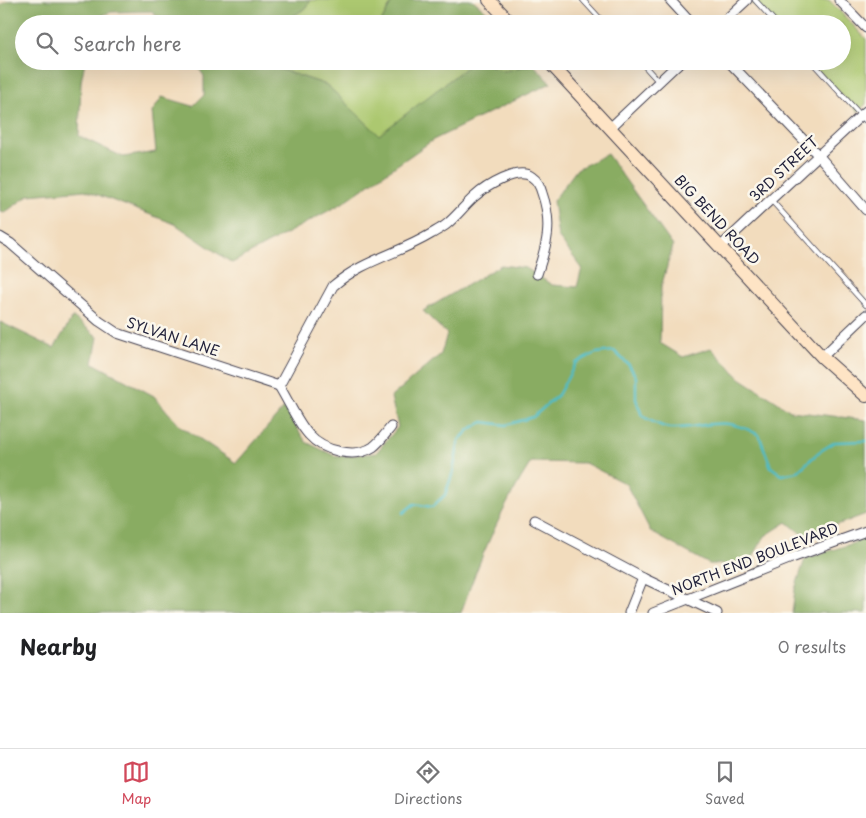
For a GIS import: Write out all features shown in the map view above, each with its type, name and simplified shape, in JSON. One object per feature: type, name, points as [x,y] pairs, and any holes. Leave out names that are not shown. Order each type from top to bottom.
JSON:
[{"type":"main road","points":[[490,0],[504,15]]},
{"type":"main road","name":"BIG BEND ROAD","points":[[556,70],[822,357],[866,396]]},
{"type":"street","points":[[670,0],[684,15]]},
{"type":"street","points":[[731,15],[747,0]]},
{"type":"street","points":[[839,0],[866,28]]},
{"type":"street","points":[[610,128],[672,70]]},
{"type":"street","points":[[737,70],[819,156],[866,210]]},
{"type":"street","name":"3RD STREET","points":[[721,246],[864,116]]},
{"type":"street","points":[[391,426],[373,446],[364,451],[346,452],[333,449],[320,444],[310,436],[279,386],[334,286],[347,274],[361,266],[428,236],[447,224],[495,182],[518,173],[531,175],[538,183],[544,200],[548,223],[547,243],[537,274]]},
{"type":"street","name":"SYLVAN LANE","points":[[0,237],[10,243],[99,321],[117,333],[279,386]]},
{"type":"street","points":[[822,357],[866,315]]},
{"type":"street","points":[[534,520],[643,578],[689,598],[717,613]]},
{"type":"street","name":"NORTH END BOULEVARD","points":[[653,613],[794,557],[866,531]]},
{"type":"street","points":[[629,613],[643,578]]},
{"type":"lane","points":[[583,0],[597,15]]},
{"type":"lane","points":[[755,0],[769,15]]},
{"type":"lane","points":[[648,70],[659,82]]},
{"type":"lane","points":[[820,70],[864,116]]},
{"type":"lane","points":[[771,200],[866,305]]},
{"type":"green space","points":[[311,0],[393,0],[385,15],[295,15],[304,9]]},
{"type":"green space","points":[[311,0],[304,9],[295,15],[156,15],[152,11],[111,12],[103,15],[15,15],[15,70],[83,70],[81,82],[79,136],[123,157],[156,152],[152,112],[162,97],[193,106],[204,95],[204,76],[200,70],[282,70],[327,85],[379,135],[462,70],[539,70],[551,83],[433,140],[341,204],[232,263],[175,224],[85,190],[29,195],[4,213],[0,211],[0,5],[8,1]]},
{"type":"green space","points":[[393,0],[473,0],[486,11],[477,15],[385,15]]},
{"type":"green space","points":[[755,0],[829,0],[843,15],[763,15],[752,3]]},
{"type":"green space","points":[[486,11],[490,15],[477,15]]},
{"type":"green space","points":[[851,23],[866,39],[866,104],[858,112],[817,70],[851,70]]},
{"type":"green space","points":[[282,70],[463,70],[379,136],[327,85]]},
{"type":"green space","points":[[607,154],[673,246],[661,287],[660,343],[683,357],[711,348],[740,378],[791,411],[866,420],[866,514],[805,537],[787,522],[765,536],[748,565],[709,564],[651,532],[626,484],[585,463],[531,462],[510,497],[492,535],[461,613],[0,613],[0,322],[54,348],[73,317],[98,337],[93,363],[154,396],[179,425],[236,463],[284,408],[306,442],[337,457],[376,453],[398,427],[391,397],[441,354],[447,334],[423,311],[501,265],[526,268],[552,285],[577,287],[582,268],[558,237],[553,201],[577,169]]},
{"type":"green space","points":[[866,539],[866,613],[792,613],[795,589],[805,559]]},
{"type":"waterway","points":[[403,513],[414,504],[432,507],[445,495],[453,472],[459,440],[470,429],[483,422],[506,425],[533,417],[558,395],[576,363],[596,353],[614,351],[629,365],[636,377],[636,399],[642,416],[667,428],[725,424],[746,429],[759,435],[771,467],[782,475],[797,472],[819,452],[835,442],[866,441]]}]
